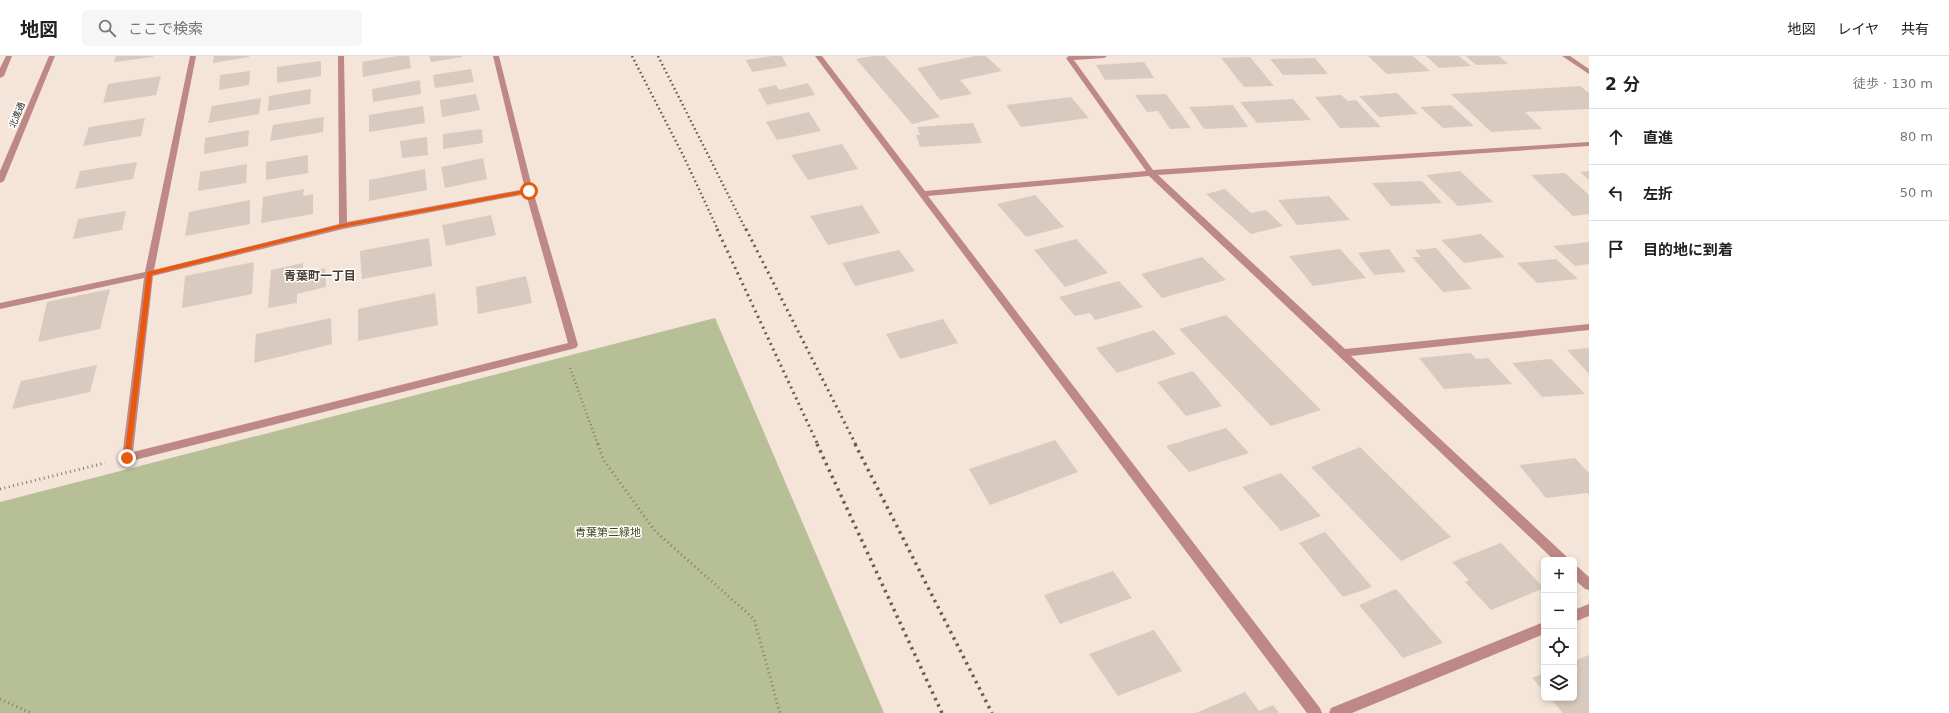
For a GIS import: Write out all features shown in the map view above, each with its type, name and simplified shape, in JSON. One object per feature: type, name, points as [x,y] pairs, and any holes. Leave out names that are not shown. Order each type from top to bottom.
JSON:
[{"type":"street","points":[[0,76],[9,56]]},
{"type":"street","name":"北進通","points":[[0,181],[52,56]]},
{"type":"street","points":[[193,56],[149,274],[127,458],[573,345],[529,191],[496,56]]},
{"type":"street","points":[[341,56],[343,226]]},
{"type":"street","points":[[818,56],[1315,713]]},
{"type":"street","points":[[1104,56],[1069,58],[1151,173],[1344,353],[1559,557]]},
{"type":"street","points":[[1565,56],[1589,72]]},
{"type":"street","points":[[922,194],[1151,173],[1589,144]]},
{"type":"street","points":[[0,306],[149,274],[343,226],[529,191]]},
{"type":"street","points":[[1344,353],[1589,327]]},
{"type":"street","points":[[1577,574],[1589,586]]},
{"type":"street","points":[[1577,615],[1589,610]]},
{"type":"street","points":[[1336,713],[1542,629]]},
{"type":"path","points":[[562,348],[603,459],[655,531],[754,619],[780,713]]},
{"type":"path","points":[[0,489],[127,458]]},
{"type":"path","points":[[0,699],[31,713]]},
{"type":"green space","name":"青葉第二緑地","points":[[715,318],[884,713],[0,713],[0,502]]},
{"type":"building","points":[[116,56],[153,56],[153,57],[114,62]]},
{"type":"building","points":[[214,56],[249,56],[249,57],[213,63]]},
{"type":"building","points":[[397,56],[409,56],[411,68],[363,77],[362,62]]},
{"type":"building","points":[[429,56],[462,56],[462,57],[431,62]]},
{"type":"building","points":[[782,56],[787,66],[752,72],[746,60]]},
{"type":"building","points":[[872,56],[885,56],[940,117],[912,124],[856,59]]},
{"type":"building","points":[[975,56],[986,56],[1002,71],[960,80],[972,94],[940,100],[917,68]]},
{"type":"building","points":[[1368,56],[1413,56],[1430,71],[1387,74]]},
{"type":"building","points":[[1426,56],[1459,56],[1471,66],[1439,68]]},
{"type":"building","points":[[1466,56],[1499,56],[1508,64],[1476,65]]},
{"type":"building","points":[[1250,57],[1274,86],[1244,87],[1221,58]]},
{"type":"building","points":[[1315,58],[1328,74],[1283,75],[1270,59]]},
{"type":"building","points":[[321,61],[321,76],[277,83],[277,67]]},
{"type":"building","points":[[1144,62],[1154,78],[1105,80],[1096,65]]},
{"type":"building","points":[[471,69],[474,82],[435,88],[433,75]]},
{"type":"building","points":[[250,71],[249,85],[219,90],[220,75]]},
{"type":"building","points":[[161,76],[156,95],[103,103],[108,84]]},
{"type":"building","points":[[420,80],[421,94],[373,102],[372,89]]},
{"type":"building","points":[[808,83],[815,95],[767,105],[758,89],[776,85],[779,90]]},
{"type":"building","points":[[1580,86],[1589,93],[1589,109],[1525,112],[1542,129],[1491,132],[1451,94]]},
{"type":"building","points":[[311,89],[310,104],[268,111],[269,96]]},
{"type":"building","points":[[1397,93],[1418,114],[1379,117],[1359,96]]},
{"type":"building","points":[[476,94],[480,110],[442,117],[440,100]]},
{"type":"building","points":[[1166,94],[1191,128],[1170,129],[1158,111],[1147,112],[1135,95]]},
{"type":"building","points":[[1341,95],[1348,101],[1356,100],[1381,127],[1340,128],[1315,97]]},
{"type":"building","points":[[1071,97],[1089,118],[1021,127],[1006,105]]},
{"type":"building","points":[[261,98],[259,114],[208,123],[212,106]]},
{"type":"building","points":[[1293,99],[1311,120],[1257,123],[1240,102]]},
{"type":"building","points":[[1233,105],[1248,127],[1204,129],[1189,107]]},
{"type":"building","points":[[1451,105],[1474,126],[1443,128],[1420,107]]},
{"type":"building","points":[[423,106],[425,123],[369,132],[369,115]]},
{"type":"building","points":[[809,112],[821,131],[777,140],[766,122]]},
{"type":"building","points":[[324,117],[323,132],[270,141],[273,125]]},
{"type":"building","points":[[145,118],[141,136],[83,146],[89,127]]},
{"type":"building","points":[[973,123],[982,143],[920,147],[916,135],[920,135],[917,127]]},
{"type":"building","points":[[482,129],[483,143],[443,149],[443,134]]},
{"type":"building","points":[[249,130],[248,146],[204,154],[205,138]]},
{"type":"building","points":[[427,137],[428,155],[402,158],[400,141]]},
{"type":"building","points":[[842,144],[858,169],[808,180],[791,155]]},
{"type":"building","points":[[308,155],[308,173],[266,180],[266,162]]},
{"type":"building","points":[[483,158],[487,179],[445,188],[441,167]]},
{"type":"building","points":[[137,162],[133,179],[75,189],[80,171]]},
{"type":"building","points":[[247,164],[246,183],[198,191],[200,172]]},
{"type":"building","points":[[425,169],[427,190],[369,201],[369,180]]},
{"type":"building","points":[[1460,171],[1493,202],[1458,206],[1426,175]]},
{"type":"building","points":[[1589,171],[1589,180],[1580,172]]},
{"type":"building","points":[[1565,173],[1589,195],[1589,214],[1573,216],[1531,175]]},
{"type":"building","points":[[1422,181],[1442,203],[1391,206],[1372,183]]},
{"type":"building","points":[[304,189],[303,196],[313,194],[313,214],[261,223],[263,197]]},
{"type":"building","points":[[1225,189],[1251,213],[1266,210],[1283,226],[1251,234],[1206,194]]},
{"type":"building","points":[[1035,195],[1064,227],[1026,237],[997,204]]},
{"type":"building","points":[[1329,196],[1350,220],[1297,225],[1278,200]]},
{"type":"building","points":[[250,200],[250,224],[185,236],[189,212]]},
{"type":"building","points":[[862,205],[880,233],[828,245],[810,216]]},
{"type":"building","points":[[126,211],[122,230],[73,239],[78,219]]},
{"type":"building","points":[[491,215],[496,235],[446,246],[442,225]]},
{"type":"building","points":[[1481,234],[1505,257],[1464,263],[1441,240]]},
{"type":"building","points":[[429,238],[432,266],[362,279],[360,251]]},
{"type":"building","points":[[1076,239],[1108,273],[1065,287],[1034,250]]},
{"type":"building","points":[[1589,242],[1589,264],[1575,266],[1553,246]]},
{"type":"building","points":[[1436,248],[1472,289],[1443,292],[1412,257],[1421,257],[1415,250]]},
{"type":"building","points":[[1340,249],[1366,278],[1313,286],[1289,256]]},
{"type":"building","points":[[1389,249],[1406,272],[1374,275],[1358,253]]},
{"type":"building","points":[[899,250],[915,271],[855,286],[842,263]]},
{"type":"building","points":[[1202,257],[1226,280],[1162,298],[1141,274]]},
{"type":"building","points":[[1556,259],[1578,279],[1537,283],[1517,263]]},
{"type":"building","points":[[254,262],[252,294],[182,308],[185,276]]},
{"type":"building","points":[[303,263],[303,273],[325,268],[326,287],[297,294],[297,303],[268,308],[271,270]]},
{"type":"building","points":[[526,276],[532,303],[478,314],[476,287]]},
{"type":"building","points":[[1119,281],[1143,307],[1095,320],[1090,313],[1075,316],[1059,297]]},
{"type":"building","points":[[110,289],[100,329],[38,342],[47,302]]},
{"type":"building","points":[[435,293],[438,325],[358,341],[358,309]]},
{"type":"building","points":[[1226,315],[1321,410],[1271,426],[1179,329]]},
{"type":"building","points":[[331,318],[332,344],[254,363],[256,334]]},
{"type":"building","points":[[943,319],[958,343],[900,359],[886,334]]},
{"type":"building","points":[[1154,330],[1176,354],[1117,373],[1096,348]]},
{"type":"building","points":[[1589,348],[1589,374],[1567,350]]},
{"type":"building","points":[[1471,353],[1476,359],[1488,358],[1512,384],[1444,389],[1419,358]]},
{"type":"building","points":[[1551,359],[1585,394],[1542,397],[1512,363]]},
{"type":"building","points":[[97,365],[90,392],[12,409],[21,381]]},
{"type":"building","points":[[1193,371],[1222,406],[1186,416],[1157,382]]},
{"type":"building","points":[[1226,428],[1249,453],[1189,472],[1166,446]]},
{"type":"building","points":[[1055,440],[1078,472],[990,505],[969,469]]},
{"type":"building","points":[[1360,447],[1451,537],[1401,561],[1311,467]]},
{"type":"building","points":[[1575,458],[1589,473],[1589,495],[1587,493],[1546,498],[1519,465]]},
{"type":"building","points":[[1281,473],[1321,516],[1281,531],[1242,487]]},
{"type":"building","points":[[1325,532],[1372,587],[1343,597],[1299,543]]},
{"type":"building","points":[[1501,543],[1541,585],[1541,589],[1491,610],[1465,582],[1469,580],[1452,562]]},
{"type":"building","points":[[1113,571],[1132,598],[1060,624],[1044,595]]},
{"type":"building","points":[[1396,589],[1443,643],[1403,658],[1359,605]]},
{"type":"building","points":[[1154,630],[1182,671],[1118,696],[1089,654]]},
{"type":"building","points":[[1589,655],[1589,713],[1563,713],[1553,701],[1577,701],[1577,660]]},
{"type":"building","points":[[1541,674],[1541,688],[1532,678]]},
{"type":"building","points":[[1245,692],[1259,711],[1273,705],[1279,713],[1196,713]]},
{"type":"railway","points":[[632,56],[683,155],[718,230]]},
{"type":"railway","points":[[658,56],[746,230]]},
{"type":"railway","points":[[717,229],[818,445]]},
{"type":"railway","points":[[746,229],[856,445]]},
{"type":"railway","points":[[817,444],[942,713]]},
{"type":"railway","points":[[855,444],[992,713]]},
{"type":"district","name":"青葉町一丁目","points":[[320,276]]},
{"type":"route","points":[[127,458],[149,274],[343,226],[529,191]]}]
